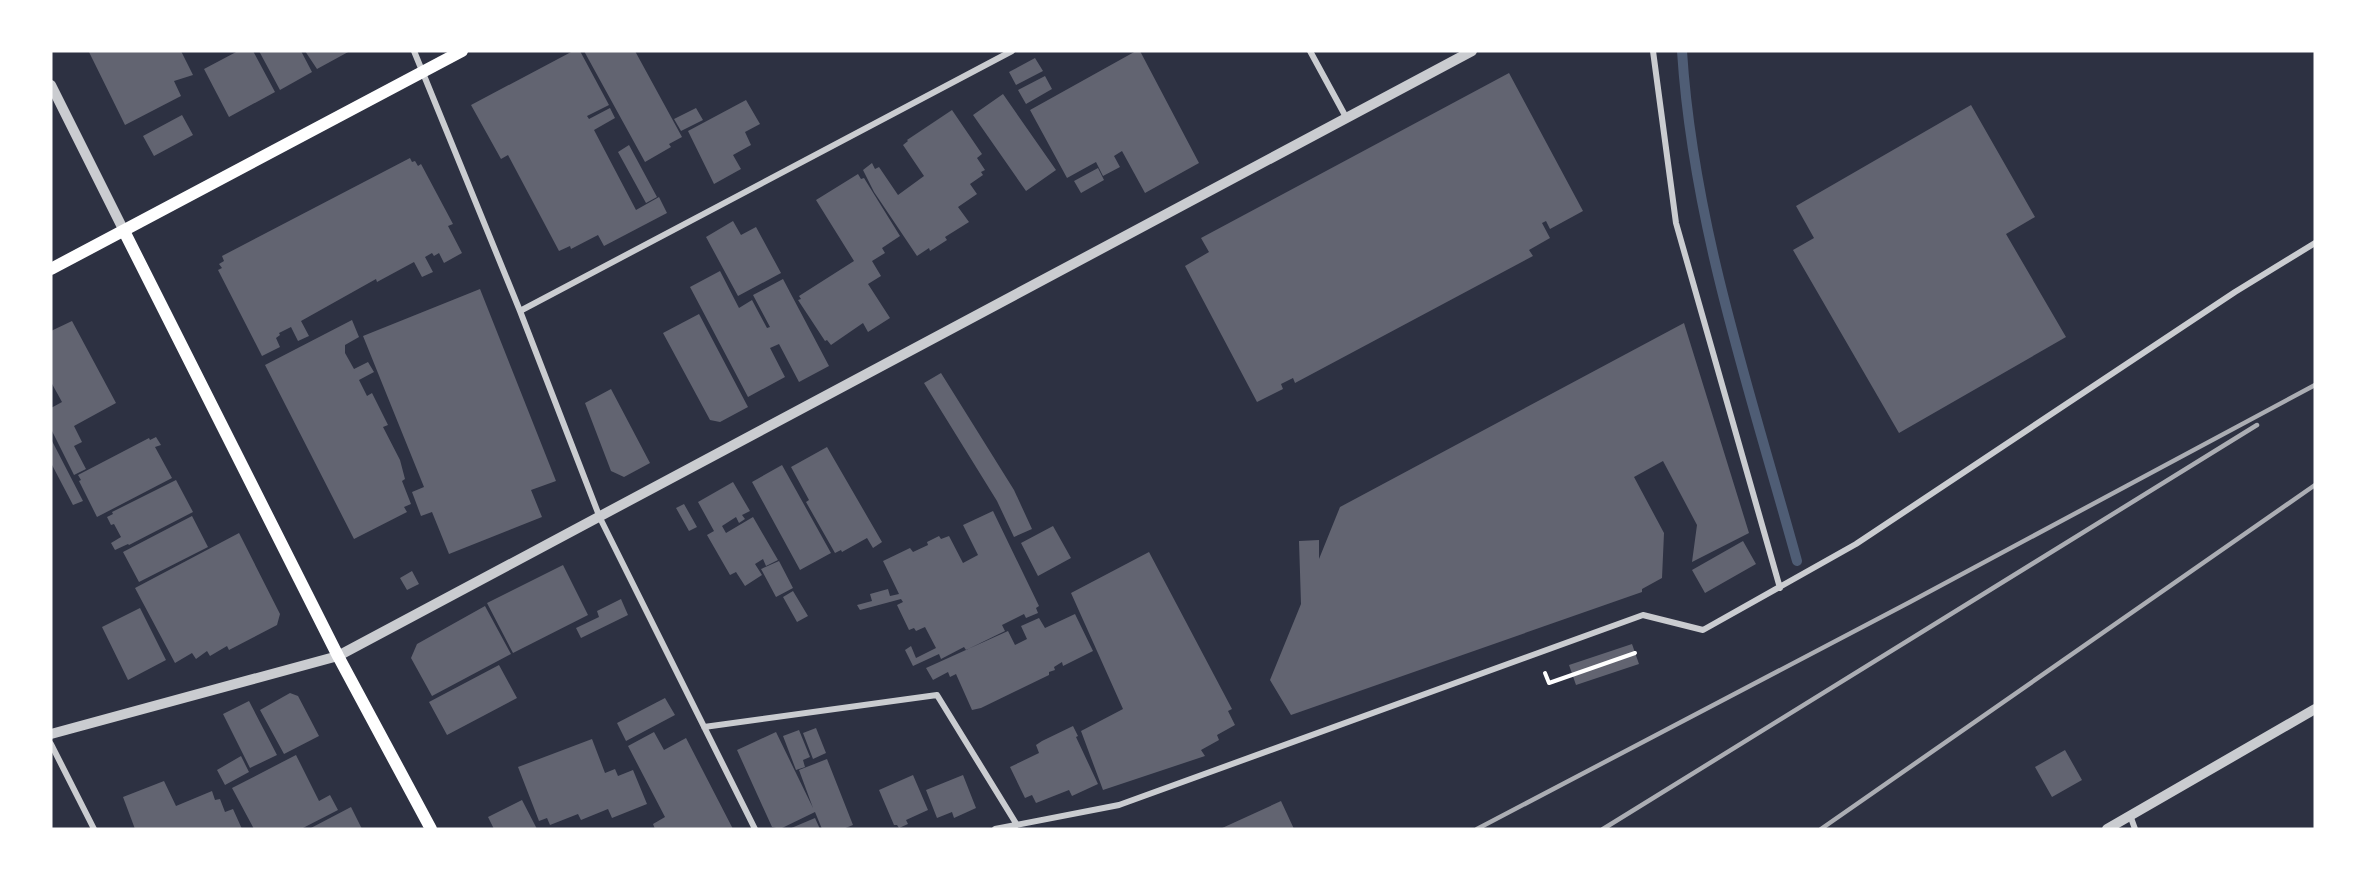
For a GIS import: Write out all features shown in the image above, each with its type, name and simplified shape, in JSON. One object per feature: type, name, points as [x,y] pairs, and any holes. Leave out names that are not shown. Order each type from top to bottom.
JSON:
[{"type":"main road","points":[[51,269],[462,51]]},
{"type":"main road","points":[[124,231],[338,656],[431,829]]},
{"type":"street","points":[[414,51],[520,311],[600,518],[755,829]]},
{"type":"street","points":[[520,311],[1012,51]]},
{"type":"street","points":[[1310,51],[1347,119]]},
{"type":"street","points":[[51,734],[338,656],[1472,51]]},
{"type":"street","points":[[1653,51],[1676,223],[1780,588]]},
{"type":"street","points":[[51,85],[124,231]]},
{"type":"street","points":[[995,829],[1119,805],[1643,615],[1703,630],[1856,544],[2235,292],[2315,243]]},
{"type":"street","points":[[704,727],[938,695],[1017,825]]},
{"type":"street","points":[[2107,829],[2315,709]]},
{"type":"street","points":[[51,744],[94,829]]},
{"type":"street","points":[[2130,815],[2135,829]]},
{"type":"path","points":[[1572,675],[1635,653]]},
{"type":"building","points":[[181,51],[193,75],[174,81],[181,96],[125,125],[89,52]]},
{"type":"building","points":[[238,51],[253,51],[275,92],[229,117],[204,69]]},
{"type":"building","points":[[259,51],[301,51],[312,72],[280,90]]},
{"type":"building","points":[[305,51],[350,51],[317,69]]},
{"type":"building","points":[[573,51],[580,51],[609,105],[587,116],[589,119],[610,108],[615,118],[594,130],[636,210],[659,197],[667,213],[604,246],[598,235],[571,249],[570,246],[559,251],[508,155],[501,159],[471,105]]},
{"type":"building","points":[[584,51],[635,51],[682,137],[669,144],[671,147],[645,162]]},
{"type":"building","points":[[1136,51],[1140,51],[1199,163],[1145,193],[1122,151],[1114,156],[1120,167],[1103,176],[1096,162],[1067,178],[1030,110]]},
{"type":"building","points":[[1035,58],[1043,71],[1016,85],[1009,72]]},
{"type":"building","points":[[1509,73],[1583,211],[1550,229],[1546,221],[1542,223],[1550,238],[1529,250],[1533,256],[1295,383],[1293,378],[1281,384],[1283,389],[1257,402],[1185,266],[1209,252],[1201,238]]},
{"type":"building","points":[[1045,76],[1052,89],[1026,104],[1018,90]]},
{"type":"building","points":[[1003,94],[1056,170],[1026,191],[973,115]]},
{"type":"building","points":[[746,100],[760,124],[745,132],[751,145],[733,155],[741,169],[714,184],[688,131]]},
{"type":"building","points":[[1971,105],[2035,217],[2006,234],[2066,337],[1899,433],[1793,250],[1814,238],[1796,206]]},
{"type":"building","points":[[696,108],[703,120],[681,131],[674,119]]},
{"type":"building","points":[[952,110],[982,154],[977,158],[985,170],[981,172],[983,175],[970,184],[977,194],[958,207],[969,222],[945,237],[947,240],[917,256],[874,192],[863,170],[872,163],[875,169],[879,167],[898,195],[924,176],[903,145]]},
{"type":"building","points":[[182,115],[193,135],[154,156],[143,136]]},
{"type":"building","points":[[629,145],[657,197],[646,203],[618,152]]},
{"type":"building","points":[[410,158],[418,166],[421,164],[453,224],[448,226],[462,253],[444,263],[439,253],[434,256],[432,253],[425,257],[433,272],[422,277],[414,262],[377,282],[376,279],[301,321],[309,336],[298,341],[291,327],[279,333],[280,335],[276,338],[280,347],[262,356],[218,270],[222,268],[219,264],[224,261],[222,256]]},
{"type":"building","points":[[1098,168],[1104,180],[1081,193],[1074,181]]},
{"type":"building","points":[[858,174],[861,179],[864,178],[900,236],[882,248],[885,253],[872,261],[881,276],[868,284],[890,318],[868,332],[863,323],[831,345],[827,340],[825,341],[798,300],[801,299],[799,296],[854,261],[816,200]]},
{"type":"building","points":[[733,221],[741,235],[756,227],[781,273],[738,296],[706,237]]},
{"type":"building","points":[[720,271],[739,308],[752,300],[767,328],[770,327],[753,295],[783,279],[829,366],[799,382],[779,344],[770,348],[785,377],[748,397],[690,287]]},
{"type":"building","points":[[480,289],[556,481],[531,490],[542,517],[449,554],[432,512],[421,516],[412,492],[424,487],[363,336]]},
{"type":"building","points":[[699,314],[748,407],[720,422],[710,420],[663,333]]},
{"type":"building","points":[[352,320],[359,337],[345,345],[345,353],[354,369],[368,362],[374,372],[359,380],[367,396],[372,393],[388,425],[383,427],[400,460],[405,479],[402,481],[411,504],[404,507],[407,512],[354,539],[265,365]]},
{"type":"building","points":[[72,321],[116,403],[74,426],[82,442],[74,446],[86,469],[74,475],[51,429],[51,408],[62,402],[51,382],[51,331]]},
{"type":"building","points":[[1684,323],[1749,533],[1692,562],[1697,525],[1663,461],[1634,477],[1664,533],[1662,578],[1642,589],[1642,592],[1291,715],[1270,680],[1301,604],[1299,541],[1319,540],[1319,559],[1340,507]]},
{"type":"building","points":[[941,373],[1014,490],[1032,529],[1014,537],[997,501],[924,383]]},
{"type":"building","points":[[611,389],[650,463],[624,477],[611,471],[585,403]]},
{"type":"building","points":[[156,437],[161,445],[155,447],[172,478],[97,517],[78,475],[149,438],[150,440]]},
{"type":"building","points":[[51,439],[83,501],[73,505],[51,463]]},
{"type":"building","points":[[827,447],[882,542],[873,548],[867,538],[842,552],[841,550],[835,553],[806,502],[809,500],[791,467]]},
{"type":"building","points":[[782,465],[831,553],[800,570],[752,482]]},
{"type":"building","points":[[176,480],[193,512],[115,550],[111,543],[121,537],[107,517],[113,514],[112,512]]},
{"type":"building","points":[[733,482],[750,511],[742,515],[745,519],[739,523],[736,517],[722,526],[726,533],[753,517],[778,560],[766,566],[763,559],[755,564],[762,575],[745,586],[736,572],[730,575],[707,535],[714,531],[698,502]]},
{"type":"building","points":[[684,504],[697,527],[689,531],[676,508]]},
{"type":"building","points":[[993,511],[1039,606],[1036,608],[1038,613],[1026,618],[1024,614],[1002,625],[1005,631],[966,650],[964,647],[941,659],[939,654],[913,666],[905,650],[911,646],[916,658],[936,648],[925,627],[916,631],[914,628],[909,630],[897,605],[903,602],[901,599],[860,610],[857,605],[872,601],[870,594],[888,589],[890,596],[899,594],[883,561],[910,548],[913,552],[928,545],[927,542],[939,536],[941,539],[949,536],[963,563],[978,555],[963,525]]},
{"type":"building","points":[[192,516],[208,547],[139,582],[123,552]]},
{"type":"building","points":[[1053,526],[1071,558],[1038,576],[1021,543]]},
{"type":"building","points":[[239,533],[280,614],[277,625],[229,650],[227,646],[210,656],[207,651],[196,659],[192,653],[175,663],[135,588]]},
{"type":"building","points":[[1743,541],[1756,564],[1705,593],[1692,570]]},
{"type":"building","points":[[1149,552],[1232,709],[1228,711],[1235,725],[1217,735],[1219,740],[1201,750],[1205,756],[1103,790],[1081,731],[1123,709],[1071,593]]},
{"type":"building","points":[[779,561],[793,588],[776,597],[761,569]]},
{"type":"building","points":[[563,565],[588,615],[513,653],[487,603]]},
{"type":"building","points":[[412,571],[419,584],[407,590],[400,578]]},
{"type":"building","points":[[793,591],[808,616],[797,622],[783,597]]},
{"type":"building","points":[[621,599],[628,615],[581,638],[576,628],[599,617],[597,611]]},
{"type":"building","points":[[485,606],[511,654],[432,696],[411,658],[417,644]]},
{"type":"building","points":[[140,608],[166,660],[128,680],[102,627]]},
{"type":"building","points":[[1075,614],[1093,651],[1063,666],[1062,662],[1054,667],[1055,670],[1049,672],[1049,675],[981,708],[972,710],[956,674],[950,677],[948,672],[933,680],[926,668],[1008,631],[1015,645],[1027,639],[1021,626],[1039,618],[1045,628]]},
{"type":"building","points":[[1632,644],[1639,664],[1576,685],[1569,665]]},
{"type":"building","points":[[499,665],[517,698],[447,735],[429,702]]},
{"type":"building","points":[[290,693],[298,696],[319,736],[284,754],[260,710]]},
{"type":"building","points":[[665,698],[675,715],[626,741],[617,723]]},
{"type":"building","points":[[249,701],[277,755],[250,768],[223,714]]},
{"type":"building","points":[[1073,726],[1098,784],[1072,796],[1069,790],[1036,803],[1032,795],[1025,798],[1010,767],[1039,753],[1036,745],[1042,741]]},
{"type":"building","points":[[816,728],[826,753],[813,759],[803,733]]},
{"type":"building","points":[[799,730],[810,757],[803,760],[805,767],[796,770],[783,736]]},
{"type":"building","points":[[654,732],[664,750],[686,738],[733,829],[655,829],[653,824],[665,817],[628,746]]},
{"type":"building","points":[[776,732],[813,808],[799,770],[827,759],[853,825],[843,829],[822,829],[815,812],[780,829],[772,827],[737,750]]},
{"type":"building","points":[[592,739],[605,773],[615,769],[618,776],[633,770],[647,804],[612,818],[608,809],[581,820],[578,814],[550,825],[547,818],[539,821],[518,767]]},
{"type":"building","points":[[2065,750],[2082,780],[2052,797],[2035,767]]},
{"type":"building","points":[[296,755],[319,801],[330,795],[338,810],[301,829],[254,829],[232,788]]},
{"type":"building","points":[[241,756],[249,772],[225,785],[217,770]]},
{"type":"building","points":[[913,775],[928,810],[906,820],[908,824],[899,828],[894,825],[879,790]]},
{"type":"building","points":[[963,775],[976,808],[954,818],[952,812],[937,818],[926,790]]},
{"type":"building","points":[[164,781],[176,806],[212,791],[215,800],[220,799],[225,812],[233,809],[242,829],[135,829],[123,797]]},
{"type":"building","points":[[522,800],[537,829],[494,829],[488,817]]},
{"type":"building","points":[[1281,801],[1294,829],[1220,829]]},
{"type":"building","points":[[351,807],[362,829],[309,829]]},
{"type":"building","points":[[815,818],[820,829],[789,829]]},
{"type":"waterway","points":[[1682,51],[1688,116],[1711,245],[1743,372],[1797,561]]},
{"type":"railway","points":[[1477,829],[1910,602],[2315,385]]},
{"type":"railway","points":[[1603,829],[2257,425]]},
{"type":"railway","points":[[1821,829],[2315,485]]}]
